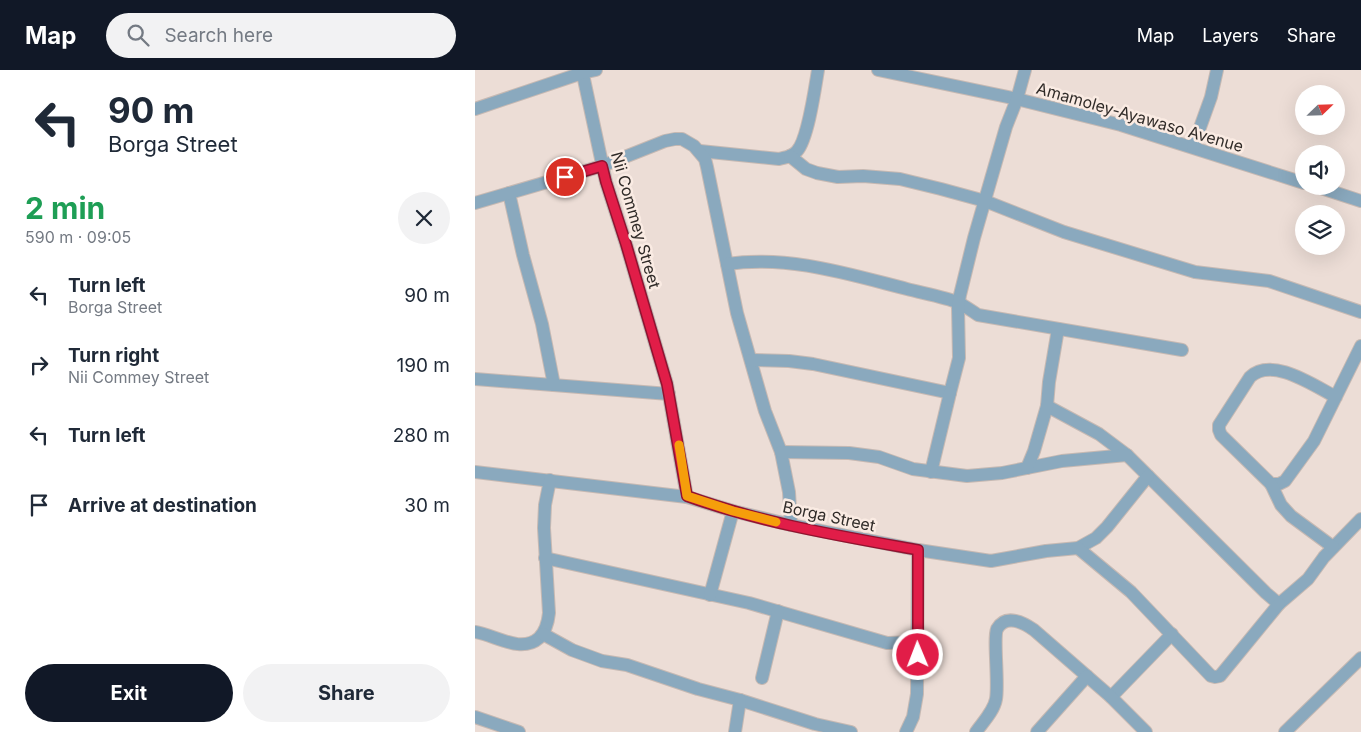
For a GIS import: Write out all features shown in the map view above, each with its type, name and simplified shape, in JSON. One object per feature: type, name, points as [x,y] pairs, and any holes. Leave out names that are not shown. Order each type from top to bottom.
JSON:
[{"type":"street","points":[[475,109],[582,71],[596,70]]},
{"type":"street","points":[[700,152],[779,159],[790,156],[797,150],[803,139],[818,70]]},
{"type":"street","name":"Amamoley-Ayawaso Avenue","points":[[878,70],[906,73],[1121,125],[1295,180]]},
{"type":"street","points":[[931,472],[959,358],[959,303],[985,200],[1025,70]]},
{"type":"street","points":[[1193,147],[1211,97],[1217,70]]},
{"type":"street","name":"Nii Commey Street","points":[[582,71],[606,182],[645,306],[669,394],[687,496]]},
{"type":"street","points":[[475,203],[602,166],[665,141],[675,139],[687,141],[700,152],[705,159],[709,172],[737,313],[765,411],[781,452],[789,492],[791,525]]},
{"type":"street","points":[[790,156],[806,169],[817,174],[900,179],[985,200],[1064,232],[1195,272],[1269,281],[1361,312]]},
{"type":"street","points":[[509,193],[523,255],[542,324],[554,385]]},
{"type":"street","points":[[1343,195],[1361,201]]},
{"type":"street","points":[[727,264],[771,260],[802,264],[959,303],[979,315],[1182,350]]},
{"type":"street","points":[[1027,468],[1047,406],[1058,329]]},
{"type":"street","points":[[1271,484],[1279,484],[1285,481],[1314,441],[1361,346]]},
{"type":"street","points":[[751,360],[813,364],[951,393]]},
{"type":"street","points":[[1333,547],[1291,516],[1281,505],[1271,484],[1221,435],[1219,425],[1256,371],[1269,369],[1283,372],[1336,397]]},
{"type":"street","points":[[475,379],[669,394]]},
{"type":"street","points":[[1047,406],[1099,434],[1127,455],[1279,604]]},
{"type":"street","points":[[781,452],[849,453],[879,457],[931,472],[967,476],[1002,474],[1061,461],[1127,455]]},
{"type":"street","name":"Borga Street","points":[[475,472],[687,496],[733,511],[791,525],[918,550],[991,561],[1046,551],[1078,548],[1096,538],[1107,527],[1147,476]]},
{"type":"street","points":[[475,632],[519,645],[527,645],[536,641],[543,634],[548,623],[549,613],[545,558],[545,505],[550,480]]},
{"type":"street","points":[[710,595],[733,511]]},
{"type":"street","points":[[1078,548],[1131,592],[1211,676],[1215,677],[1220,676],[1279,604],[1308,579],[1333,547],[1361,519]]},
{"type":"street","points":[[905,732],[913,717],[917,694],[918,550]]},
{"type":"street","points":[[545,558],[749,603],[887,643],[918,642]]},
{"type":"street","points":[[762,678],[778,612]]},
{"type":"street","points":[[976,732],[996,702],[998,685],[995,639],[997,630],[1003,623],[1012,620],[1023,622],[1034,630],[1111,697],[1146,732]]},
{"type":"street","points":[[543,634],[572,650],[603,661],[627,665],[698,690],[740,700],[815,728],[851,732]]},
{"type":"street","points":[[1111,697],[1173,634]]},
{"type":"street","points":[[1285,732],[1361,658]]},
{"type":"street","points":[[1037,732],[1087,676]]},
{"type":"street","points":[[735,732],[740,700]]},
{"type":"street","points":[[475,717],[519,732]]},
{"type":"slow traffic","points":[[679,445],[687,496],[709,504],[776,522]]},
{"type":"route","points":[[565,177],[602,166],[667,384],[687,496],[733,511],[791,525],[918,550],[918,655]]}]
